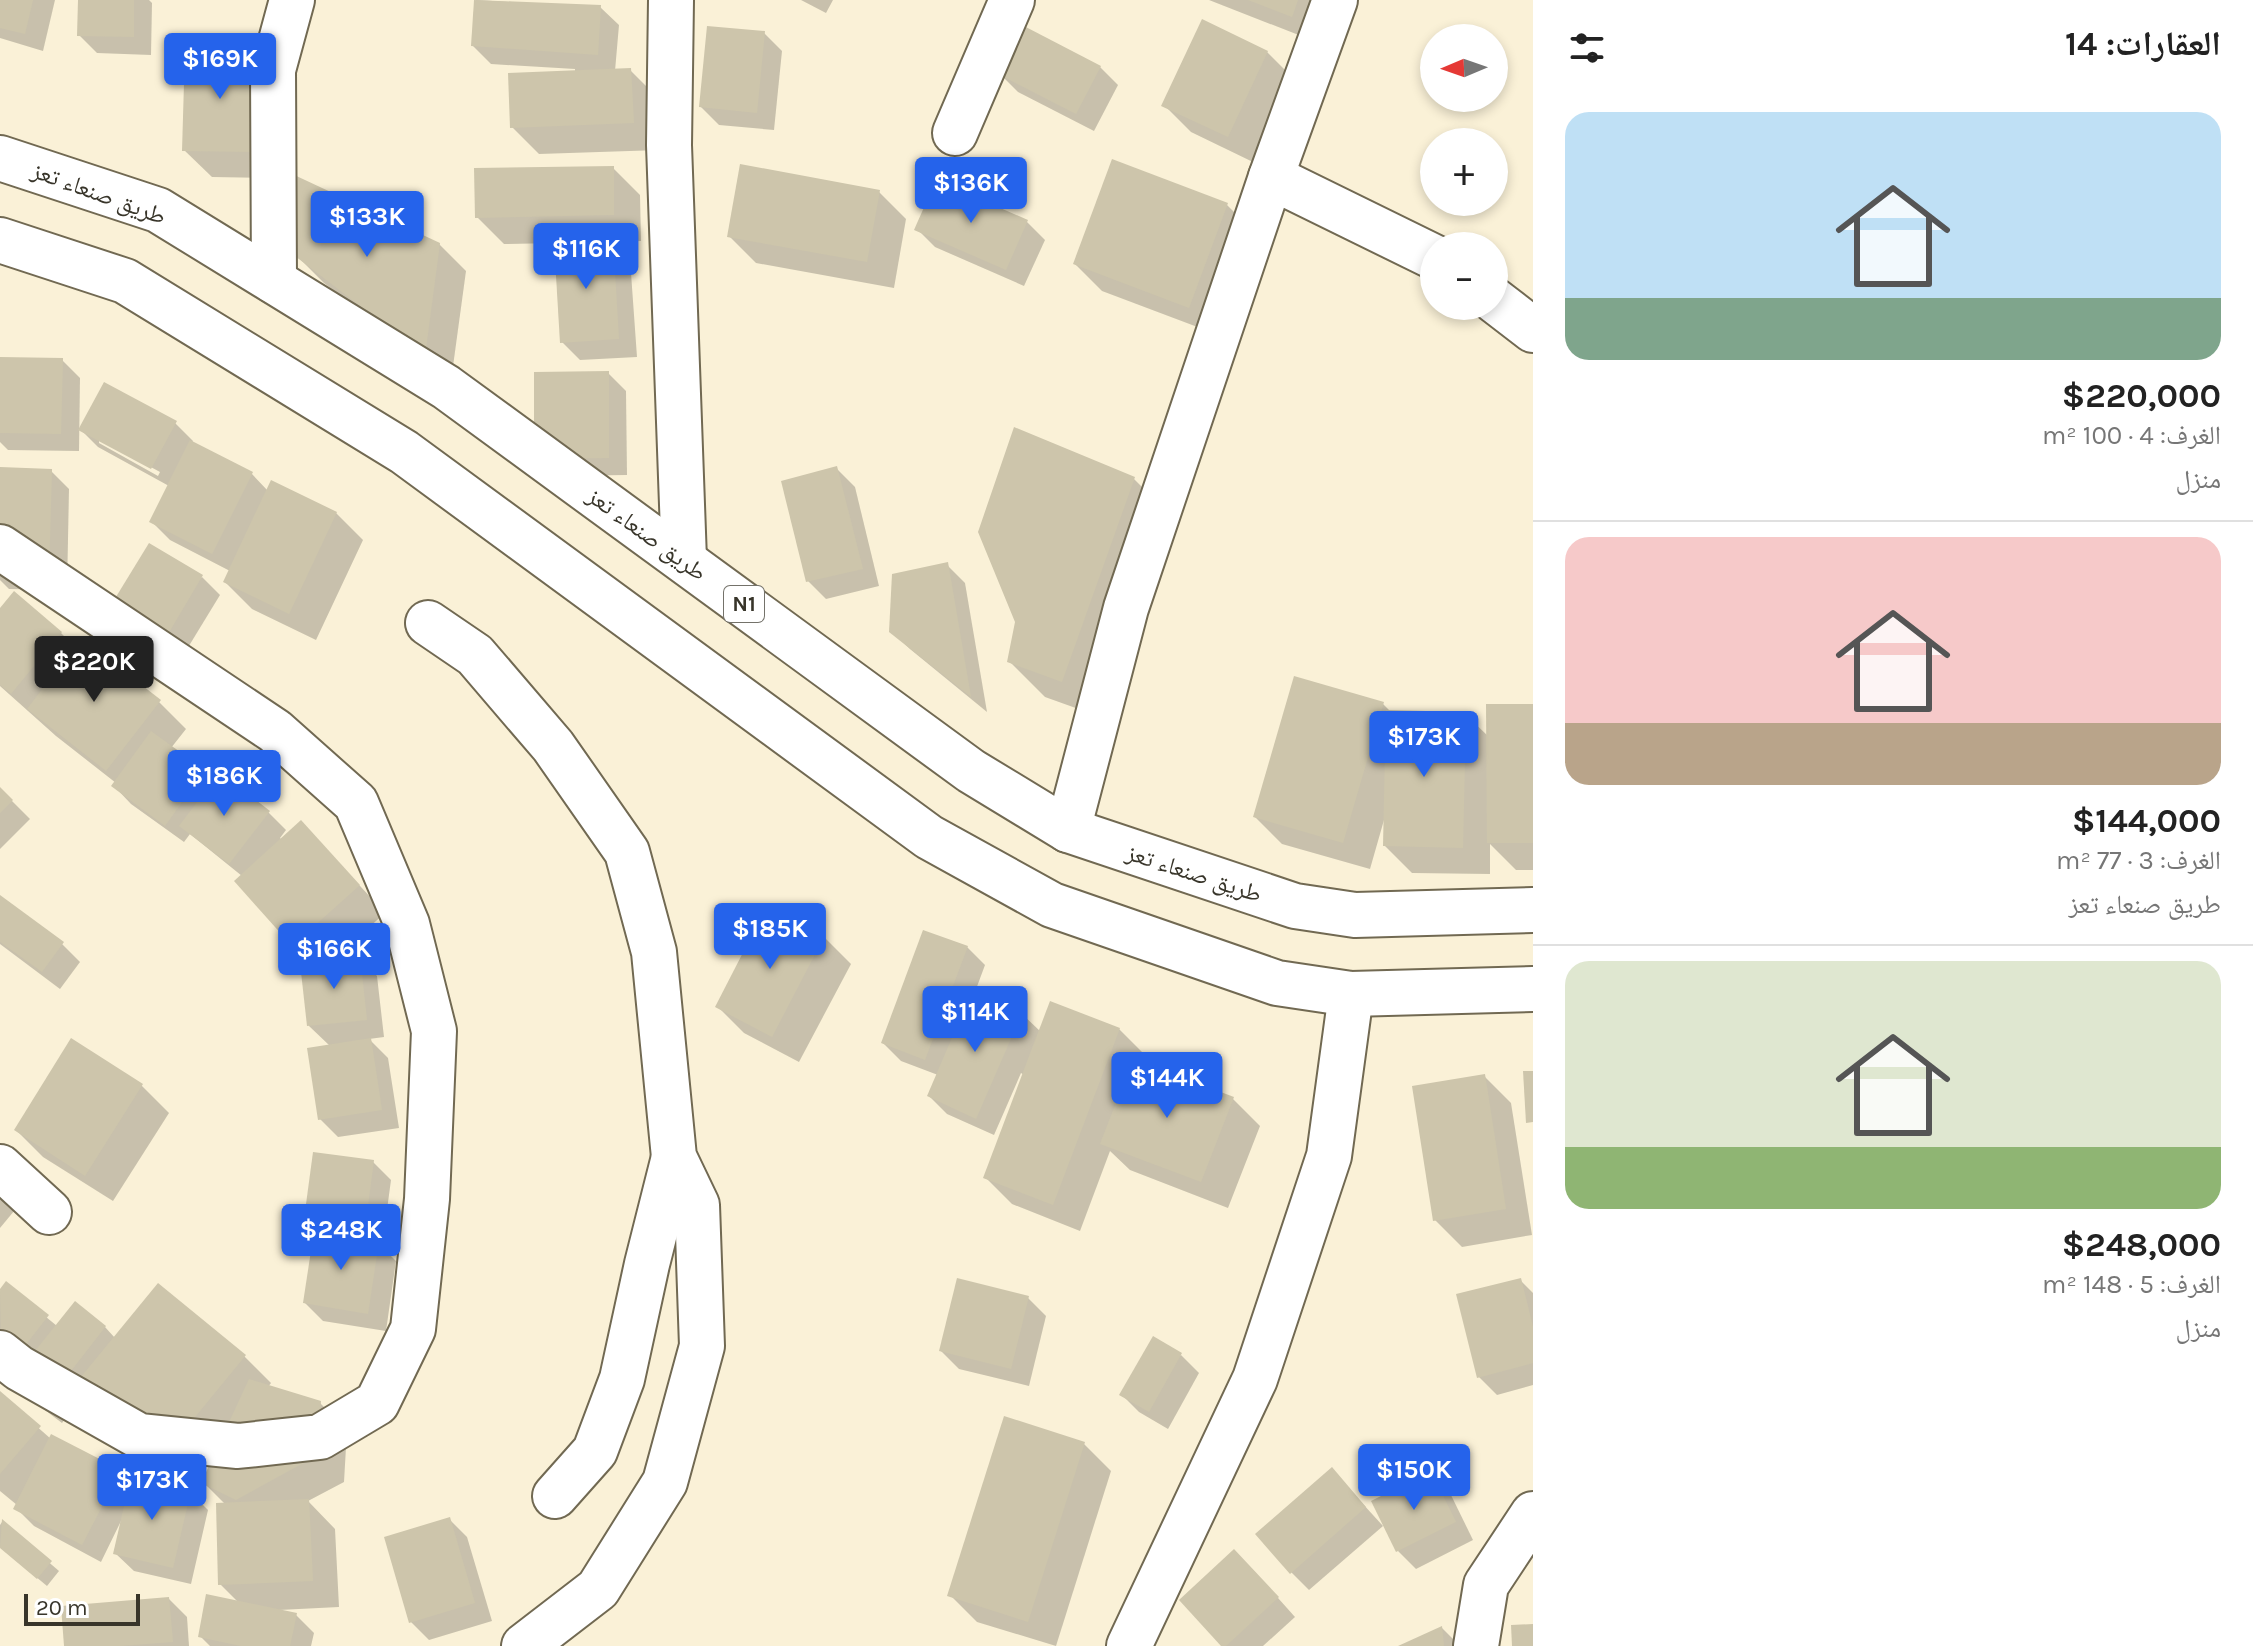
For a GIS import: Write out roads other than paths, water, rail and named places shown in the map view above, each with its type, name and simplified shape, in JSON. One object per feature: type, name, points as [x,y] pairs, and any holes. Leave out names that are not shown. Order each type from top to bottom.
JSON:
[{"type":"main road","points":[[274,281],[273,70],[292,0]]},
{"type":"main road","points":[[671,0],[669,145],[684,560]]},
{"type":"main road","points":[[955,133],[1012,0]]},
{"type":"main road","points":[[1068,830],[1126,608],[1271,177],[1335,0]]},
{"type":"main road","name":"طريق صنعاء تعز","points":[[0,158],[158,210],[446,387],[971,771],[1068,830],[1295,906],[1355,915],[1533,910]]},
{"type":"main road","points":[[1271,177],[1420,250]]},
{"type":"main road","points":[[0,240],[125,281],[404,452],[929,837],[1052,905],[1277,983],[1351,994],[1533,989]]},
{"type":"main road","points":[[1508,311],[1533,330]]},
{"type":"main road","points":[[0,547],[275,731],[356,803],[407,924],[434,1031],[427,1199],[413,1329],[377,1403],[320,1437],[238,1446],[139,1436],[19,1368],[0,1353]]},
{"type":"main road","points":[[428,623],[475,655],[553,746],[627,852],[654,952],[674,1157],[622,1379],[595,1451],[555,1496]]},
{"type":"main road","points":[[1129,1646],[1255,1379],[1329,1156],[1351,994]]},
{"type":"main road","points":[[524,1646],[598,1589],[665,1482],[702,1346],[697,1205],[674,1157]]},
{"type":"main road","points":[[0,1167],[49,1212]]},
{"type":"main road","points":[[1476,1646],[1486,1585],[1529,1523]]}]
